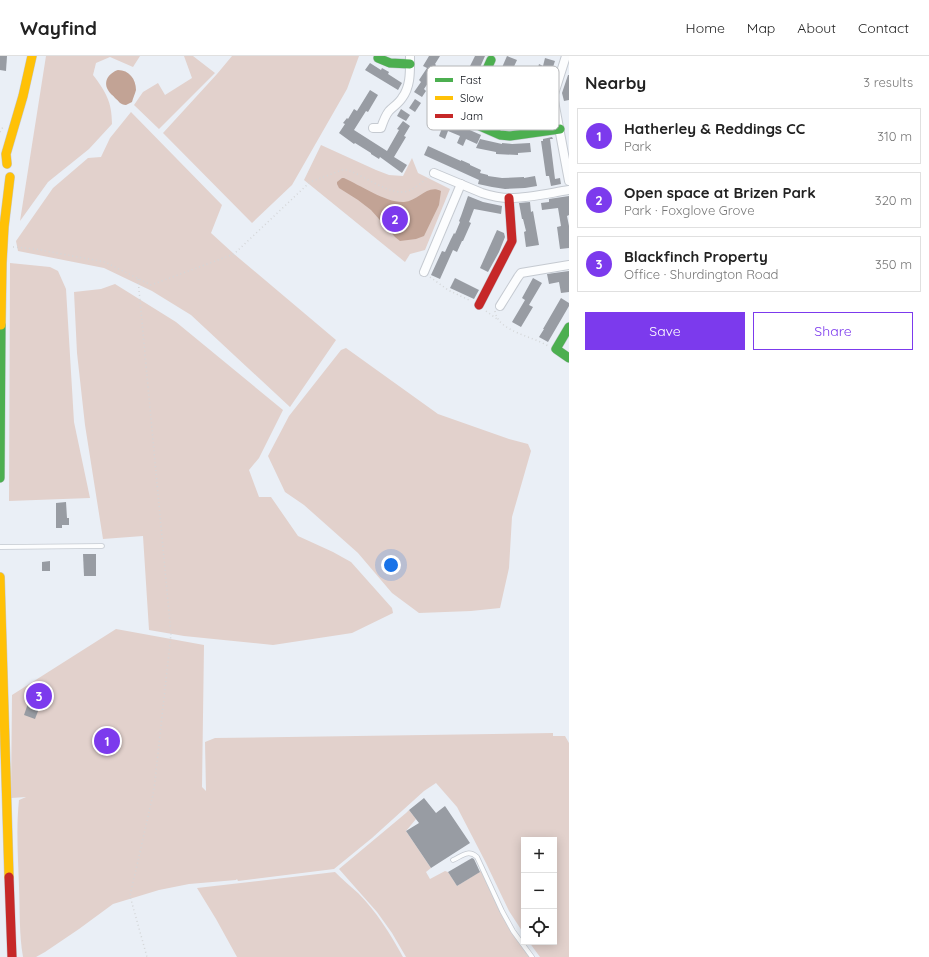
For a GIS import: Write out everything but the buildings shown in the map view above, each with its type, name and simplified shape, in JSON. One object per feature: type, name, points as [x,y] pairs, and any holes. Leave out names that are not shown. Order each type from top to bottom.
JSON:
[{"type":"main road","points":[[0,478],[1,281],[4,227],[10,177],[10,171],[3,162],[24,96],[32,56]]},
{"type":"main road","points":[[378,58],[385,62],[398,64],[410,60]]},
{"type":"main road","points":[[488,66],[491,60]]},
{"type":"main road","points":[[0,142],[24,96]]},
{"type":"main road","points":[[488,130],[500,135],[510,136],[548,130]]},
{"type":"main road","points":[[0,190],[7,185],[10,177]]},
{"type":"main road","points":[[479,305],[512,241],[508,198]]},
{"type":"main road","points":[[0,204],[4,227]]},
{"type":"main road","points":[[569,327],[556,350],[569,358]]},
{"type":"main road","points":[[0,577],[2,713],[12,957]]},
{"type":"street","points":[[559,78],[566,56]]},
{"type":"street","points":[[386,136],[377,128],[405,93],[410,80],[410,60]]},
{"type":"street","points":[[560,128],[569,181]]},
{"type":"street","points":[[434,172],[490,196],[508,198],[522,197],[569,190]]},
{"type":"street","points":[[424,272],[461,184]]},
{"type":"street","points":[[498,306],[521,273],[569,265]]},
{"type":"lane","points":[[0,547],[102,546]]},
{"type":"lane","points":[[453,860],[467,853],[473,853],[477,857],[513,931],[532,957]]},
{"type":"path","points":[[3,246],[35,249],[105,262],[152,285],[234,254],[310,182],[345,170],[391,190],[404,192],[413,188],[434,172]]},
{"type":"path","points":[[424,272],[448,290],[479,305]]},
{"type":"path","points":[[138,278],[171,634],[154,790],[130,896],[147,957]]},
{"type":"path","points":[[497,319],[495,312],[498,306]]},
{"type":"path","points":[[490,308],[484,309],[505,326],[521,335],[542,342],[548,347],[556,350]]},
{"type":"shaded area","points":[[46,56],[140,56],[133,67],[110,57],[96,63],[93,75],[109,103],[112,124],[89,149],[48,182],[20,221]]},
{"type":"shaded area","points":[[184,56],[193,56],[215,73],[159,129],[134,105],[143,92],[158,83],[165,95],[192,78]]},
{"type":"shaded area","points":[[232,56],[359,56],[347,89],[292,185],[252,223],[163,133]]},
{"type":"shaded area","points":[[118,70],[129,73],[136,86],[132,102],[126,105],[120,103],[110,93],[106,84],[110,75]]},
{"type":"shaded area","points":[[131,112],[222,205],[211,233],[336,340],[290,407],[191,315],[152,291],[104,268],[18,251],[16,241],[53,188],[88,158],[101,157],[110,138]]},
{"type":"shaded area","points":[[321,145],[389,175],[403,176],[412,158],[418,173],[450,189],[425,250],[410,254],[405,262],[304,180]]},
{"type":"shaded area","points":[[342,178],[381,197],[397,202],[409,201],[427,191],[436,189],[441,191],[439,205],[424,236],[416,239],[400,241],[371,210],[339,188],[337,182]]},
{"type":"shaded area","points":[[10,263],[50,267],[58,271],[66,289],[74,422],[90,498],[9,501]]},
{"type":"shaded area","points":[[115,284],[176,322],[283,410],[259,458],[249,470],[259,497],[271,497],[298,536],[351,562],[392,608],[393,613],[352,633],[273,645],[184,636],[149,630],[143,536],[103,539],[85,425],[77,353],[74,292],[101,289]]},
{"type":"shaded area","points":[[346,348],[438,414],[509,439],[528,444],[531,451],[512,517],[509,568],[500,608],[471,611],[419,613],[392,593],[358,553],[304,505],[285,492],[268,456],[289,416],[341,350]]},
{"type":"shaded area","points":[[116,629],[204,645],[202,787],[206,791],[205,742],[215,738],[553,733],[553,736],[565,736],[569,743],[569,957],[540,957],[531,945],[557,945],[557,837],[521,837],[521,929],[509,911],[457,807],[436,783],[424,791],[372,838],[334,869],[238,881],[237,879],[189,884],[159,890],[113,904],[45,952],[36,957],[23,957],[20,922],[18,821],[19,800],[26,797],[11,798],[12,695]]},
{"type":"shaded area","points":[[409,810],[416,819],[406,831],[431,868],[426,872],[430,879],[445,871],[448,872],[457,886],[481,871],[513,933],[530,957],[406,957],[392,933],[377,912],[339,869]]},
{"type":"shaded area","points":[[335,872],[358,893],[377,915],[403,957],[237,957],[197,888]]},
{"type":"traffic: fast","points":[[378,58],[390,63],[410,64]]},
{"type":"traffic: fast","points":[[488,66],[491,60]]},
{"type":"traffic: fast","points":[[489,130],[500,135],[510,136],[553,130]]},
{"type":"traffic: fast","points":[[0,478],[1,325]]},
{"type":"traffic: fast","points":[[569,327],[556,349],[569,358]]},
{"type":"traffic: slow","points":[[7,164],[6,154],[23,96],[32,56]]},
{"type":"traffic: slow","points":[[1,325],[4,227],[10,177]]},
{"type":"traffic: slow","points":[[0,577],[9,877]]},
{"type":"traffic: jam","points":[[479,305],[512,241],[509,198]]},
{"type":"traffic: jam","points":[[9,877],[12,957]]},
{"type":"place","name":"Open space at Brizen Park","points":[[395,219]]},
{"type":"place","name":"Blackfinch Property","points":[[39,696]]},
{"type":"place","name":"Hatherley & Reddings CC","points":[[107,741]]}]
